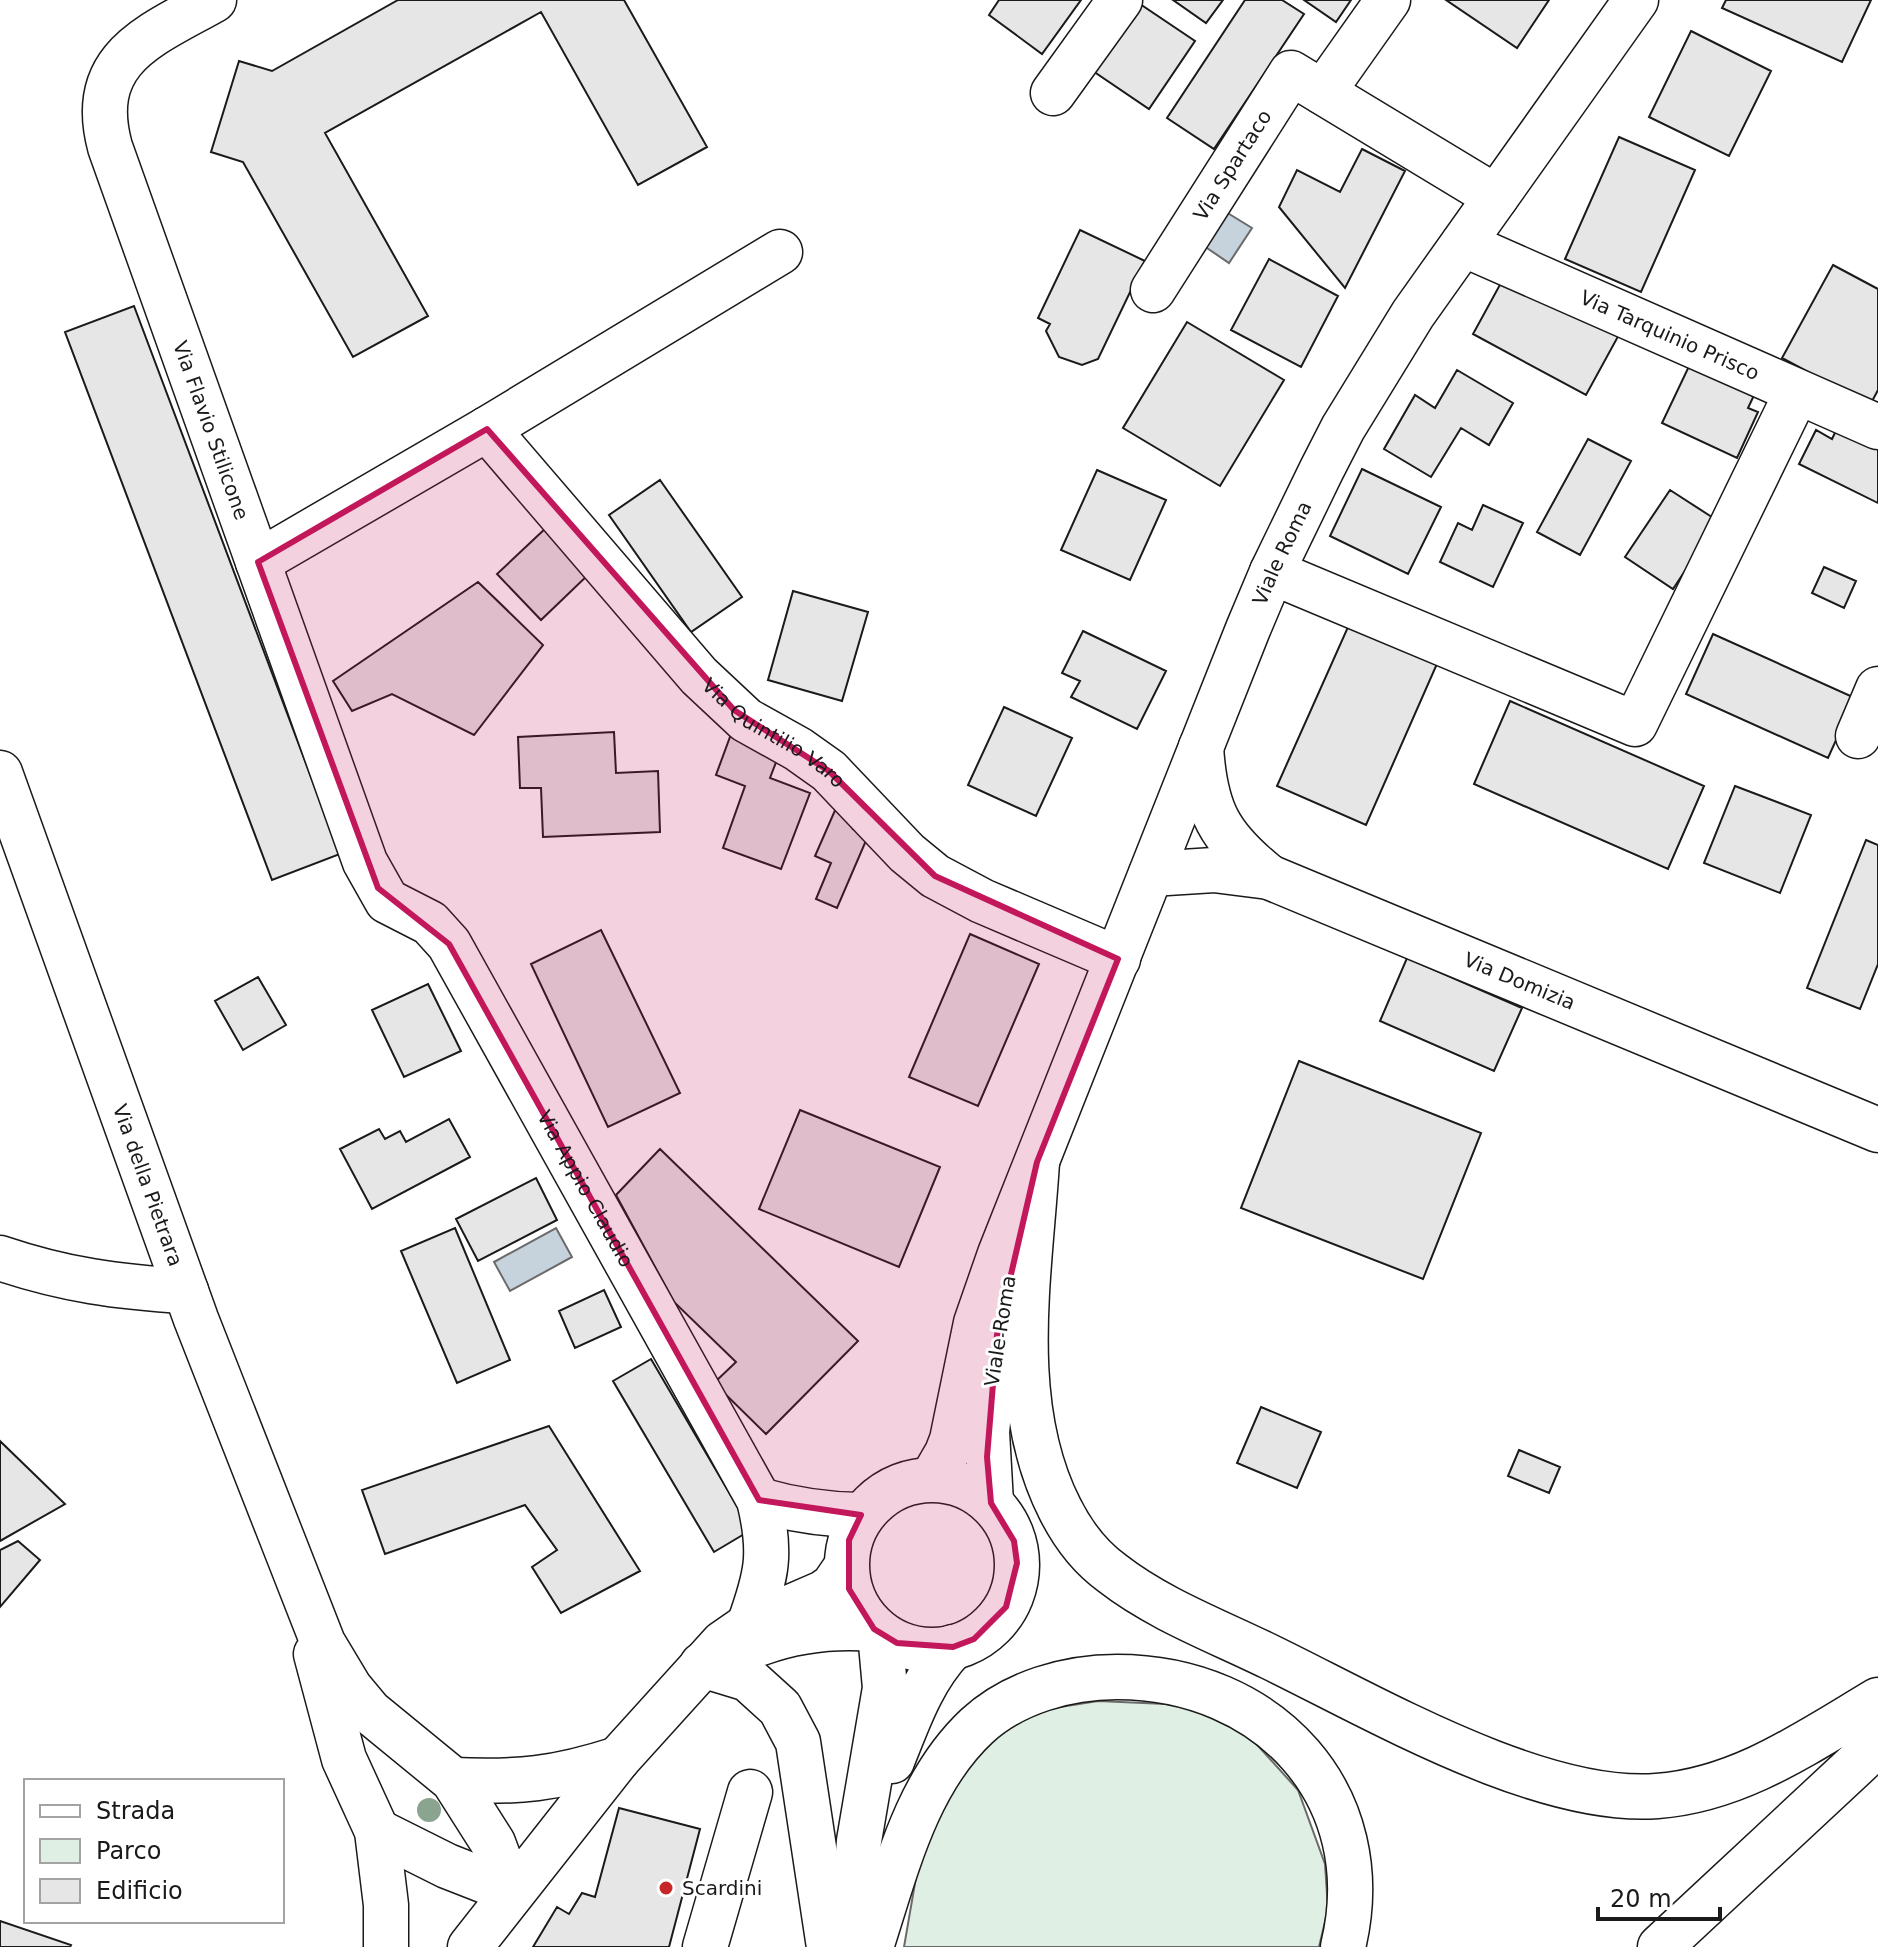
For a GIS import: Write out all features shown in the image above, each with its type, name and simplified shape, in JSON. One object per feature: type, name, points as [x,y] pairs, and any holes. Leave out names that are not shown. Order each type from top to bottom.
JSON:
[{"type":"street","name":"Via Flavio Stilicone","points":[[214,0],[130,50],[109,83],[105,121],[110,147],[365,862],[387,901]]},
{"type":"street","points":[[1053,93],[1120,0]]},
{"type":"street","points":[[1323,92],[1388,0]]},
{"type":"street","name":"Viale Roma","points":[[932,1479],[952,1440],[976,1323],[1000,1254],[1272,572],[1343,428],[1413,314],[1636,0]]},
{"type":"street","name":"Via Spartaco","points":[[1153,290],[1291,73],[1496,197]]},
{"type":"street","name":"Via Tarquinio Prisco","points":[[1463,244],[1878,427]]},
{"type":"street","points":[[258,562],[487,429],[780,252]]},
{"type":"street","points":[[1272,572],[1635,724],[1797,392]]},
{"type":"street","name":"Via Quintilio Varo","points":[[487,429],[699,676],[734,710],[815,759],[907,853],[935,876],[982,901],[1118,959]]},
{"type":"street","points":[[1858,736],[1878,689]]},
{"type":"street","points":[[1201,747],[1208,799],[1217,821],[1232,845],[1269,877]]},
{"type":"street","name":"Via della Pietrara","points":[[0,773],[186,1291],[302,1593]]},
{"type":"street","name":"Via Domizia","points":[[1151,874],[1214,870],[1269,877],[1878,1130]]},
{"type":"street","name":"Via Appio Claudio","points":[[387,901],[430,923],[449,944],[759,1500],[768,1549],[765,1573],[749,1625]]},
{"type":"street","points":[[1037,1162],[1026,1356],[1028,1399],[1034,1432],[1052,1492],[1071,1528],[1096,1558],[1126,1583],[1181,1613],[1449,1743],[1537,1777],[1599,1793],[1657,1796],[1721,1784],[1764,1767],[1878,1700]]},
{"type":"street","name":"Viale Roma","points":[[991,1503],[987,1457],[988,1402],[997,1335],[1037,1162]]},
{"type":"street","points":[[0,1258],[92,1283],[186,1291]]},
{"type":"street","points":[[932,1479],[963,1486],[991,1503],[1005,1520],[1014,1541],[1017,1563],[1015,1585],[1006,1607],[992,1624],[974,1639],[934,1650],[897,1643],[877,1631],[859,1610],[849,1589],[846,1567],[849,1540],[861,1515],[880,1496],[905,1483],[932,1479]]},
{"type":"street","points":[[759,1500],[828,1515],[861,1515]]},
{"type":"street","points":[[470,1947],[511,1891],[618,1759],[723,1643],[749,1625],[823,1593],[833,1586],[846,1567]]},
{"type":"street","points":[[302,1593],[323,1643],[350,1688],[381,1723],[453,1780],[487,1833],[511,1891]]},
{"type":"street","points":[[302,1593],[338,1744],[377,1831],[386,1905],[386,1947]]},
{"type":"street","points":[[702,1665],[777,1637],[829,1629],[877,1631]]},
{"type":"street","points":[[850,1947],[859,1841],[885,1688],[877,1631]]},
{"type":"street","points":[[859,1841],[919,1695],[935,1668],[953,1647]]},
{"type":"street","points":[[702,1665],[748,1679],[780,1708],[798,1742],[829,1947]]},
{"type":"street","points":[[871,1947],[916,1819],[945,1760],[979,1724],[1002,1708],[1040,1690],[1097,1677],[1160,1680],[1210,1693],[1252,1713],[1302,1755],[1320,1779],[1333,1806],[1348,1852],[1352,1898],[1343,1947]]},
{"type":"street","points":[[1660,1947],[1878,1744]]},
{"type":"street","points":[[453,1780],[522,1781],[550,1778],[618,1759]]},
{"type":"street","points":[[705,1947],[750,1792]]},
{"type":"street","points":[[377,1831],[447,1866],[511,1891]]},
{"type":"highlighted area","points":[[487,429],[734,710],[829,771],[935,876],[1118,959],[1037,1162],[997,1335],[987,1457],[991,1503],[1014,1541],[1017,1563],[1006,1607],[974,1639],[953,1647],[897,1643],[874,1629],[849,1589],[849,1540],[861,1515],[759,1500],[449,944],[378,888],[258,562]]},
{"type":"green space","points":[[1098,1701],[1188,1705],[1250,1737],[1298,1790],[1325,1864],[1328,1909],[1319,1947],[904,1947],[924,1831],[962,1765],[1022,1713]]},
{"type":"shaded area","points":[[1226,212],[1252,228],[1229,263],[1204,246]]},
{"type":"shaded area","points":[[556,1228],[572,1257],[510,1291],[494,1262]]},
{"type":"building","points":[[398,0],[624,0],[707,147],[638,185],[541,12],[325,133],[428,316],[353,357],[243,162],[211,152],[239,61],[272,71]]},
{"type":"building","points":[[999,0],[1081,0],[1042,54],[989,15]]},
{"type":"building","points":[[1134,0],[1195,41],[1149,109],[1087,67]]},
{"type":"building","points":[[1173,0],[1223,0],[1206,23]]},
{"type":"building","points":[[1245,0],[1282,0],[1304,14],[1214,149],[1167,118]]},
{"type":"building","points":[[1304,0],[1351,0],[1336,22]]},
{"type":"building","points":[[1446,0],[1549,0],[1517,48]]},
{"type":"building","points":[[1726,0],[1871,0],[1842,62],[1722,8]]},
{"type":"building","points":[[1691,31],[1771,71],[1729,156],[1649,117]]},
{"type":"building","points":[[1619,137],[1695,170],[1641,292],[1565,259]]},
{"type":"building","points":[[1362,149],[1405,171],[1345,288],[1279,207],[1297,170],[1340,192]]},
{"type":"building","points":[[1080,230],[1145,261],[1098,359],[1082,365],[1059,357],[1046,331],[1050,324],[1038,318]]},
{"type":"building","points":[[1269,259],[1338,296],[1301,367],[1231,330]]},
{"type":"building","points":[[1833,265],[1878,289],[1878,390],[1870,405],[1782,358]]},
{"type":"building","points":[[1508,270],[1621,331],[1586,395],[1473,334]]},
{"type":"building","points":[[134,306],[340,854],[272,880],[65,332]]},
{"type":"building","points":[[1187,322],[1284,380],[1220,486],[1123,428]]},
{"type":"building","points":[[1691,362],[1756,391],[1748,408],[1758,412],[1737,458],[1662,423]]},
{"type":"building","points":[[1457,370],[1513,403],[1489,445],[1461,428],[1431,477],[1384,449],[1415,395],[1435,408]]},
{"type":"building","points":[[1842,418],[1878,436],[1878,503],[1799,464],[1816,430],[1832,439]]},
{"type":"building","points":[[1588,439],[1631,461],[1580,555],[1537,532]]},
{"type":"building","points":[[1362,469],[1441,507],[1408,574],[1330,536]]},
{"type":"building","points":[[1097,470],[1166,500],[1130,580],[1061,550]]},
{"type":"building","points":[[660,480],[742,597],[691,632],[609,515]]},
{"type":"building","points":[[1670,490],[1718,521],[1673,589],[1625,557]]},
{"type":"building","points":[[1483,505],[1523,523],[1493,587],[1440,562],[1458,523],[1472,530]]},
{"type":"building","points":[[547,527],[590,573],[541,620],[497,574]]},
{"type":"building","points":[[1824,567],[1856,581],[1844,608],[1812,593]]},
{"type":"building","points":[[478,582],[543,645],[474,735],[392,694],[352,711],[333,681]]},
{"type":"building","points":[[793,591],[868,612],[842,701],[768,680]]},
{"type":"building","points":[[1352,618],[1440,657],[1366,825],[1277,786]]},
{"type":"building","points":[[1083,631],[1166,671],[1137,729],[1071,697],[1080,681],[1062,673]]},
{"type":"building","points":[[1713,634],[1855,698],[1828,758],[1686,694]]},
{"type":"building","points":[[1510,701],[1704,786],[1668,869],[1474,784]]},
{"type":"building","points":[[1004,707],[1072,738],[1036,816],[968,785]]},
{"type":"building","points":[[734,726],[783,744],[770,778],[810,793],[781,869],[723,848],[745,786],[716,775]]},
{"type":"building","points":[[614,732],[616,773],[658,771],[660,832],[543,837],[541,788],[520,788],[518,737]]},
{"type":"building","points":[[1735,786],[1811,815],[1780,893],[1704,863]]},
{"type":"building","points":[[836,808],[858,817],[853,829],[868,836],[837,908],[816,899],[831,863],[815,856]]},
{"type":"building","points":[[1866,840],[1878,845],[1878,964],[1860,1009],[1807,988]]},
{"type":"building","points":[[601,930],[680,1093],[608,1127],[531,964]]},
{"type":"building","points":[[970,934],[1039,964],[978,1106],[909,1077]]},
{"type":"building","points":[[1407,958],[1522,1008],[1494,1071],[1380,1021]]},
{"type":"building","points":[[258,977],[286,1025],[243,1050],[215,1001]]},
{"type":"building","points":[[428,984],[461,1051],[404,1077],[372,1010]]},
{"type":"building","points":[[1299,1061],[1481,1133],[1423,1279],[1241,1208]]},
{"type":"building","points":[[800,1110],[940,1167],[899,1267],[759,1209]]},
{"type":"building","points":[[449,1119],[470,1157],[372,1209],[340,1149],[379,1129],[385,1139],[400,1131],[406,1142]]},
{"type":"building","points":[[660,1149],[858,1341],[766,1434],[714,1383],[736,1362],[674,1302],[616,1195]]},
{"type":"building","points":[[536,1178],[557,1220],[478,1261],[456,1219]]},
{"type":"building","points":[[455,1228],[510,1360],[457,1383],[401,1251]]},
{"type":"building","points":[[604,1290],[621,1327],[575,1348],[559,1311]]},
{"type":"building","points":[[651,1359],[751,1530],[714,1552],[613,1381]]},
{"type":"building","points":[[1261,1407],[1321,1432],[1297,1488],[1237,1463]]},
{"type":"building","points":[[549,1426],[640,1571],[561,1613],[532,1567],[557,1550],[525,1505],[385,1554],[362,1490]]},
{"type":"building","points":[[0,1441],[65,1504],[0,1541]]},
{"type":"building","points":[[1519,1450],[1560,1467],[1549,1493],[1508,1476]]},
{"type":"building","points":[[18,1541],[40,1560],[0,1607],[0,1550]]},
{"type":"building","points":[[619,1808],[700,1829],[669,1947],[533,1947],[557,1907],[569,1914],[582,1893],[595,1897]]},
{"type":"building","points":[[0,1921],[71,1945],[0,1947]]},
{"type":"place","name":"Scardini","points":[[666,1888]]}]
